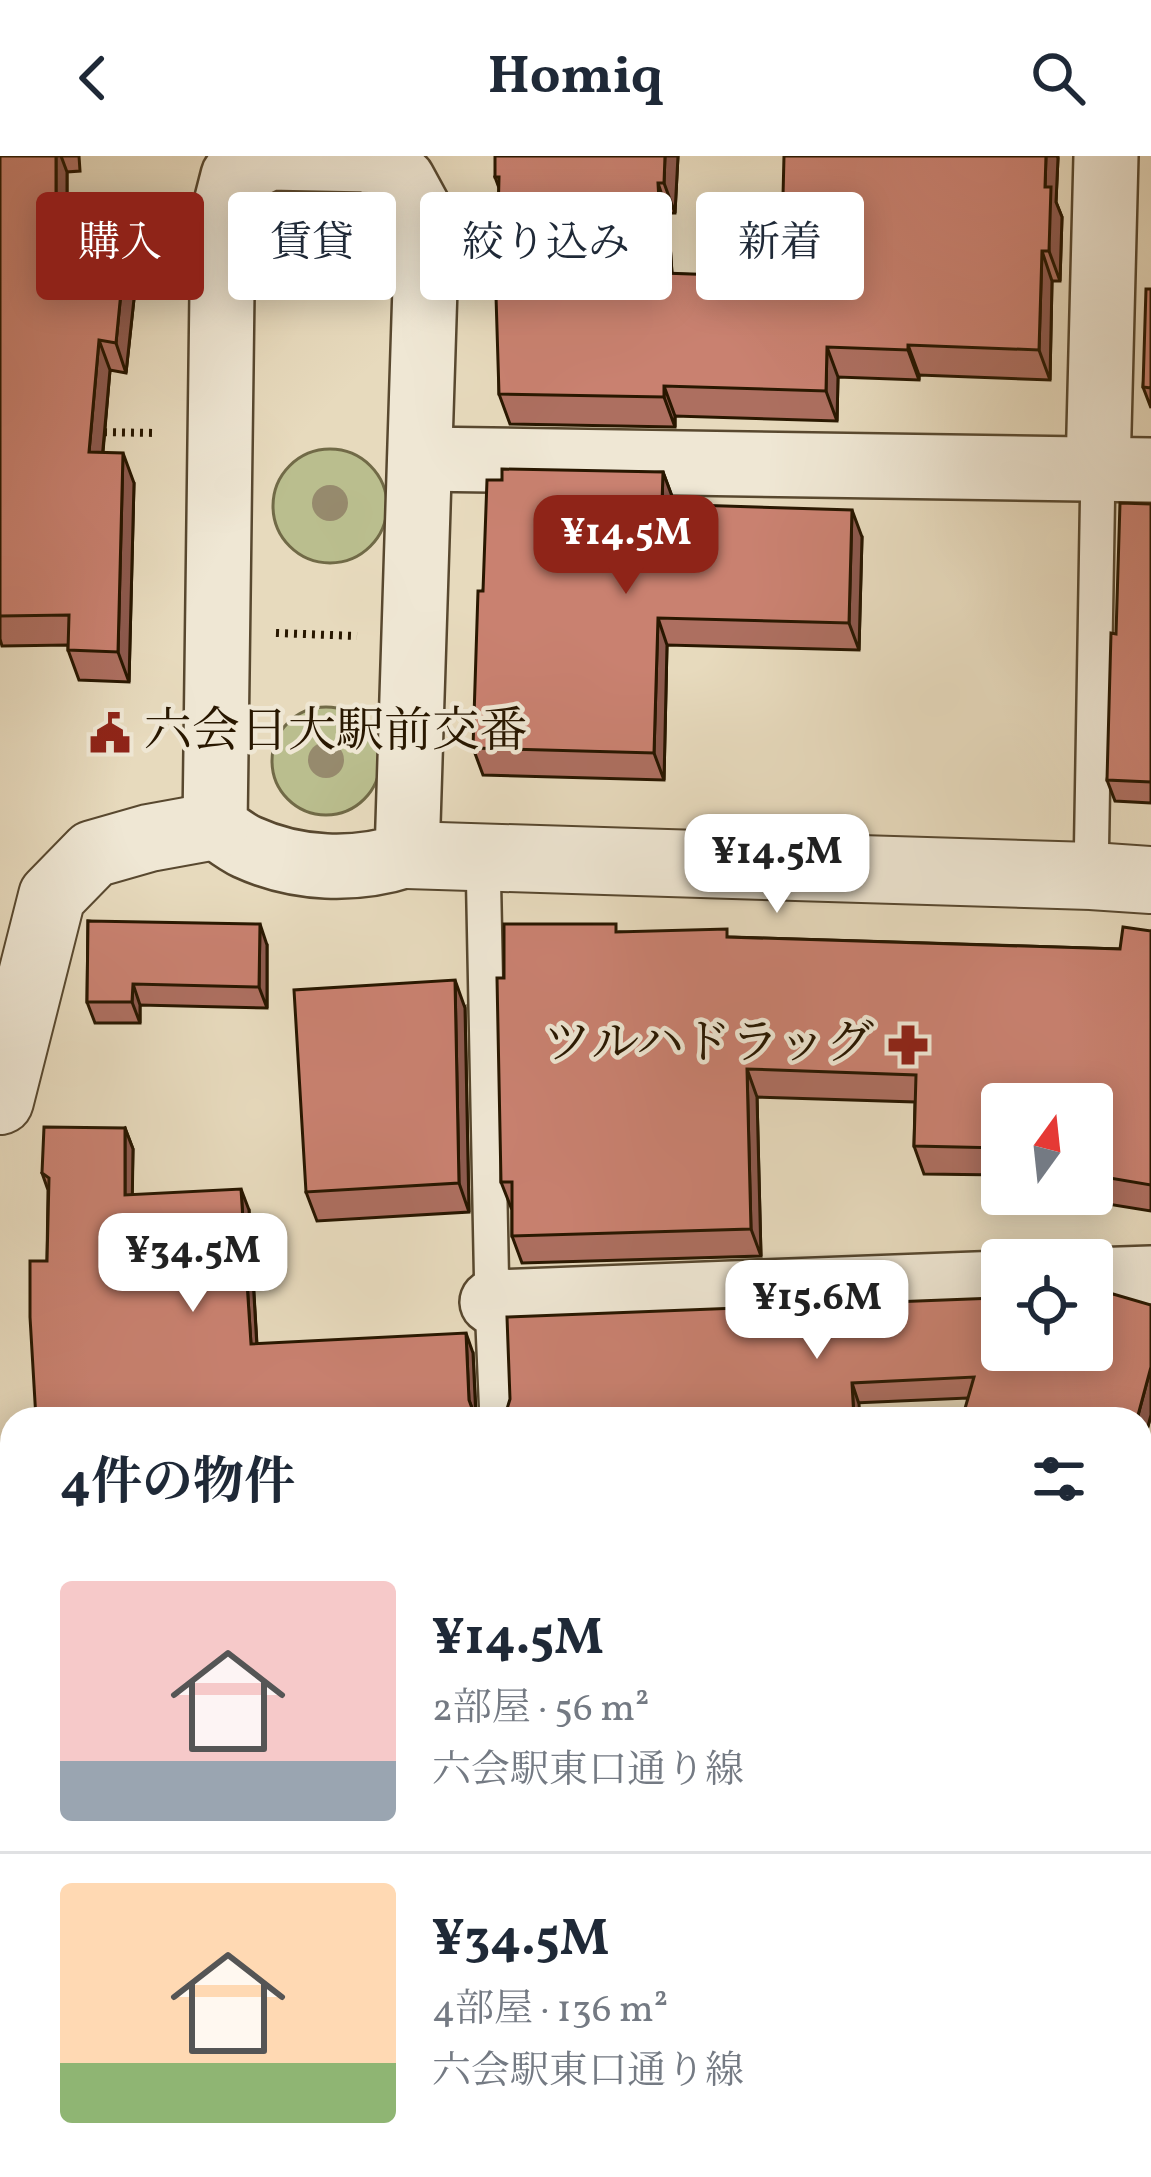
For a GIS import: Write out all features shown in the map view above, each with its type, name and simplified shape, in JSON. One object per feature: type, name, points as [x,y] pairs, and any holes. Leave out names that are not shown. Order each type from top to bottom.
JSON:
[{"type":"street","points":[[420,459],[1125,470],[1106,156]]},
{"type":"street","points":[[215,826],[227,166],[269,158],[370,160],[413,168],[427,224],[406,855]]},
{"type":"street","points":[[0,1101],[52,896],[94,854],[149,838],[215,826],[247,847],[310,866],[376,865],[406,855],[483,856],[1121,878]]},
{"type":"street","points":[[1113,1279],[1151,1278]]},
{"type":"street","points":[[492,1302],[981,1284]]},
{"type":"lane","points":[[1121,878],[1125,470]]},
{"type":"lane","points":[[483,856],[496,1407]]},
{"type":"path","points":[[83,432],[166,434]]},
{"type":"path","points":[[256,632],[369,637]]},
{"type":"green space","points":[[330,449],[352,453],[370,466],[383,484],[387,506],[383,528],[370,546],[352,559],[330,563],[308,559],[290,546],[277,528],[273,506],[277,484],[290,466],[308,453]]},
{"type":"green space","points":[[326,707],[347,711],[364,723],[376,740],[380,761],[376,782],[364,799],[347,811],[326,815],[305,811],[288,799],[276,782],[272,761],[276,740],[288,723],[305,711]]},
{"type":"building","points":[[0,156],[56,156],[56,192],[36,192],[36,300],[120,300],[116,343],[99,340],[89,452],[123,453],[118,652],[68,650],[69,615],[0,616]]},
{"type":"building","points":[[495,156],[665,156],[664,183],[658,183],[658,192],[499,192],[499,177],[495,177]]},
{"type":"building","points":[[784,156],[1046,156],[1045,187],[1051,187],[1049,251],[1042,251],[1039,350],[827,347],[826,391],[664,386],[664,397],[499,394],[496,300],[672,300],[672,273],[696,274],[696,300],[864,300],[864,192],[783,192]]},
{"type":"building","points":[[1146,289],[1151,289],[1151,388],[1143,387]]},
{"type":"building","points":[[502,469],[663,472],[662,504],[852,510],[849,623],[658,618],[654,753],[473,748],[487,480],[502,480]]},
{"type":"building","points":[[1120,503],[1151,504],[1151,782],[1107,780]]},
{"type":"building","points":[[88,921],[260,924],[259,987],[133,984],[132,1002],[87,1002]]},
{"type":"building","points":[[504,924],[616,924],[616,932],[727,929],[727,937],[1120,949],[1123,927],[1151,931],[1151,1185],[1113,1179],[1113,1083],[981,1083],[981,1148],[914,1146],[916,1075],[747,1069],[751,1229],[512,1236],[512,1182],[501,1182],[497,978],[504,978]]},
{"type":"building","points":[[455,980],[459,1183],[306,1192],[294,990]]},
{"type":"building","points":[[44,1127],[125,1128],[125,1195],[241,1189],[251,1344],[466,1333],[472,1407],[35,1407],[30,1261],[47,1261],[49,1178],[42,1173]]},
{"type":"building","points":[[1113,1294],[1151,1305],[1151,1367],[1140,1407],[965,1407],[974,1377],[852,1383],[853,1407],[508,1407],[507,1317],[981,1298],[981,1371],[1113,1371]]},
{"type":"place","name":"六会日大駅前交番","points":[[110,733]]},
{"type":"place","name":"ツルハドラッグ","points":[[908,1045]]}]
